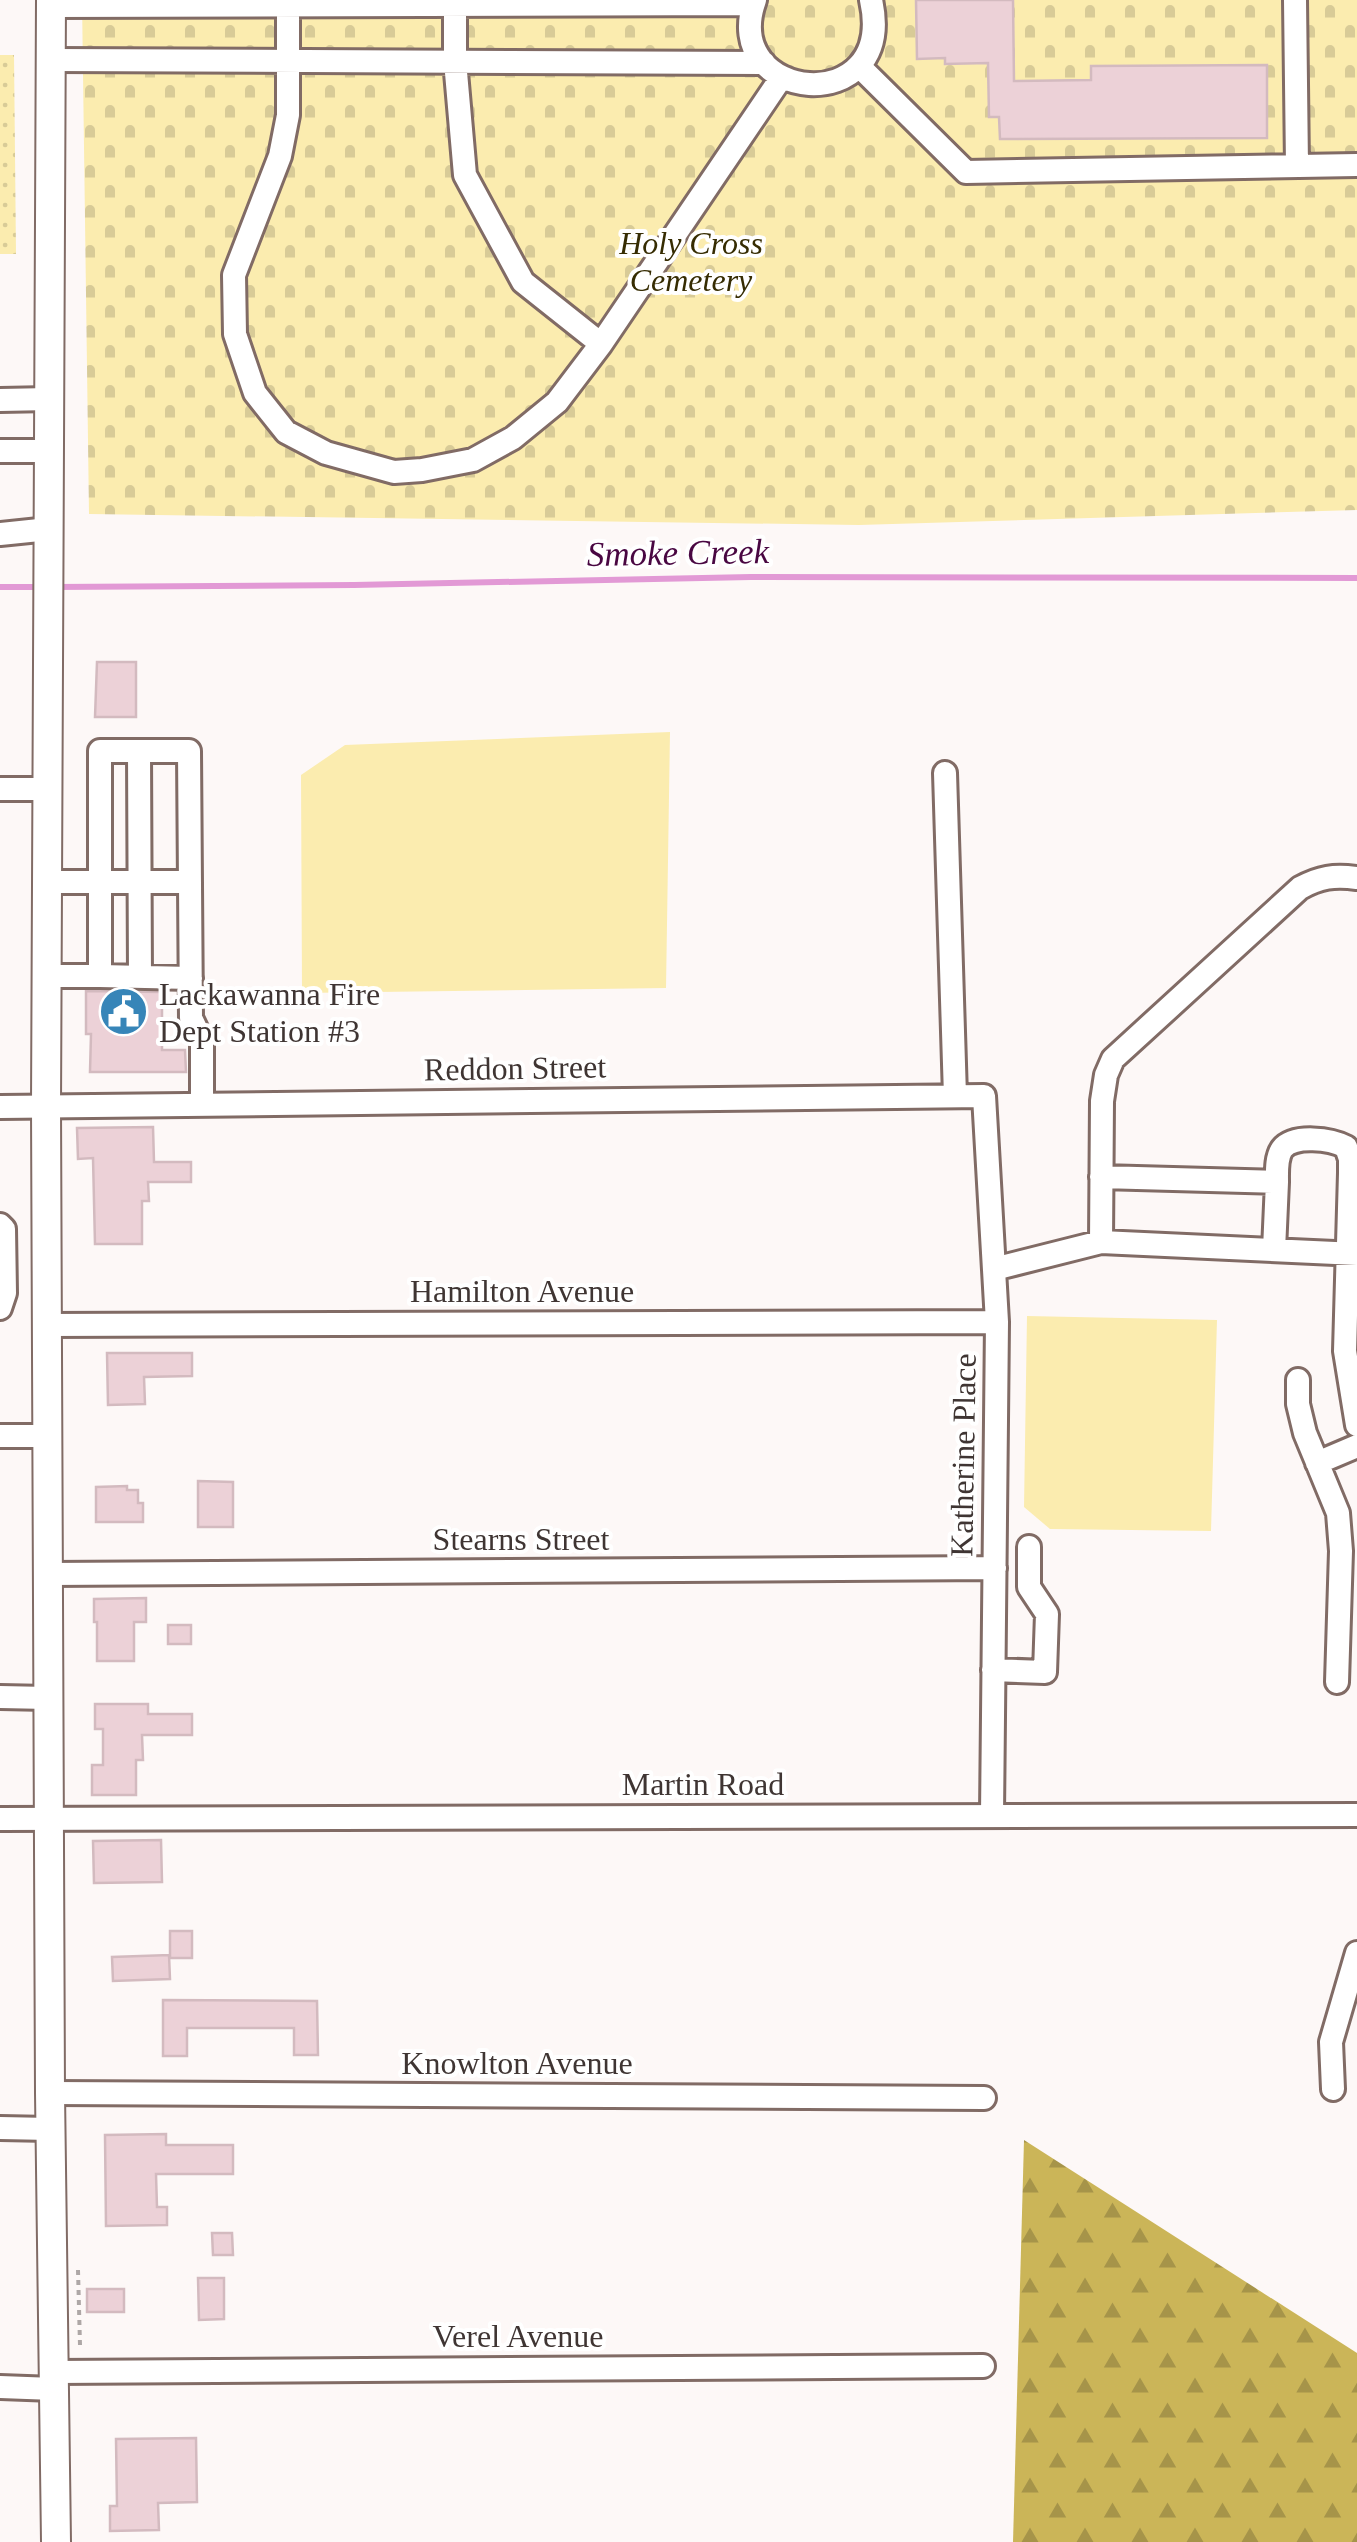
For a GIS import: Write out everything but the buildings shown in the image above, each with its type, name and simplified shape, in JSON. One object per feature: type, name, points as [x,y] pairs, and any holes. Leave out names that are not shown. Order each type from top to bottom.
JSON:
[{"type":"main road","points":[[51,3],[46,1107],[50,2129],[56,2542]]},
{"type":"street","points":[[51,3],[754,2],[750,23],[753,44],[773,70],[794,84],[816,86],[837,81],[858,66],[870,48],[876,21],[871,0]]},
{"type":"street","points":[[1295,0],[1297,166]]},
{"type":"street","points":[[455,2],[455,61],[465,175],[524,282],[601,344]]},
{"type":"street","points":[[288,5],[288,115],[280,156],[234,275],[235,334],[254,393],[286,432],[326,453],[394,472],[473,460],[513,438],[556,402],[601,344],[773,70]]},
{"type":"street","points":[[52,60],[455,61],[773,70]]},
{"type":"street","points":[[858,66],[966,172],[1357,165]]},
{"type":"street","points":[[0,400],[50,399]]},
{"type":"street","points":[[0,451],[50,450]]},
{"type":"street","points":[[0,534],[49,529]]},
{"type":"street","points":[[100,976],[100,751],[189,751],[191,1018],[202,1041],[202,1105]]},
{"type":"street","points":[[138,751],[140,977]]},
{"type":"street","points":[[945,773],[955,1096]]},
{"type":"street","points":[[0,790],[48,790]]},
{"type":"street","points":[[1101,1242],[1102,1101],[1113,1060],[1300,888],[1319,878],[1357,878]]},
{"type":"street","points":[[47,882],[190,882]]},
{"type":"street","points":[[47,976],[191,978]]},
{"type":"street","name":"Reddon Street","points":[[0,1107],[984,1096]]},
{"type":"street","name":"Katherine Place","points":[[984,1096],[998,1322],[992,1815]]},
{"type":"street","points":[[1274,1250],[1278,1158],[1283,1147],[1304,1140],[1338,1142],[1346,1147],[1350,1160],[1352,1254],[1345,1351],[1357,1425]]},
{"type":"street","points":[[1102,1177],[1276,1182]]},
{"type":"street","points":[[0,1225],[4,1229],[5,1293],[0,1308]]},
{"type":"street","points":[[994,1269],[1101,1242],[1352,1254]]},
{"type":"street","points":[[4,1262],[47,1261]]},
{"type":"street","name":"Hamilton Avenue","points":[[47,1324],[998,1322]]},
{"type":"street","points":[[1298,1380],[1298,1404],[1305,1434],[1338,1513],[1349,1629],[1338,1682]]},
{"type":"street","points":[[0,1436],[48,1436]]},
{"type":"street","points":[[1317,1463],[1357,1446]]},
{"type":"street","points":[[994,1670],[1045,1672],[1048,1614],[1029,1587],[1030,1547]]},
{"type":"street","name":"Stearns Street","points":[[48,1574],[995,1568]]},
{"type":"street","points":[[0,1696],[48,1698]]},
{"type":"street","name":"Martin Road","points":[[0,1818],[1357,1815]]},
{"type":"street","points":[[1333,2089],[1331,2042],[1357,1953]]},
{"type":"street","name":"Knowlton Avenue","points":[[50,2094],[984,2098]]},
{"type":"street","points":[[0,2128],[50,2129]]},
{"type":"street","name":"Verel Avenue","points":[[0,2387],[54,2380],[983,2366]]},
{"type":"path","points":[[78,2254],[80,2345]]},
{"type":"green space","name":"Holy Cross Cemetery","points":[[82,0],[1357,0],[1357,510],[859,525],[89,514]]},
{"type":"green space","points":[[0,55],[14,55],[16,254],[0,254]]},
{"type":"green space","points":[[670,732],[666,988],[302,993],[301,775],[345,745]]},
{"type":"green space","points":[[1027,1316],[1217,1320],[1211,1531],[1050,1529],[1024,1507]]},
{"type":"green space","points":[[1024,2140],[1357,2353],[1357,2542],[1013,2542]]},
{"type":"waterway","name":"Smoke Creek","points":[[53,587],[751,577],[1357,578]]},
{"type":"waterway","name":"Smoke Creek","points":[[0,587],[41,587]]},
{"type":"place","name":"Lackawanna Fire Dept Station #3","points":[[124,1012]]}]
